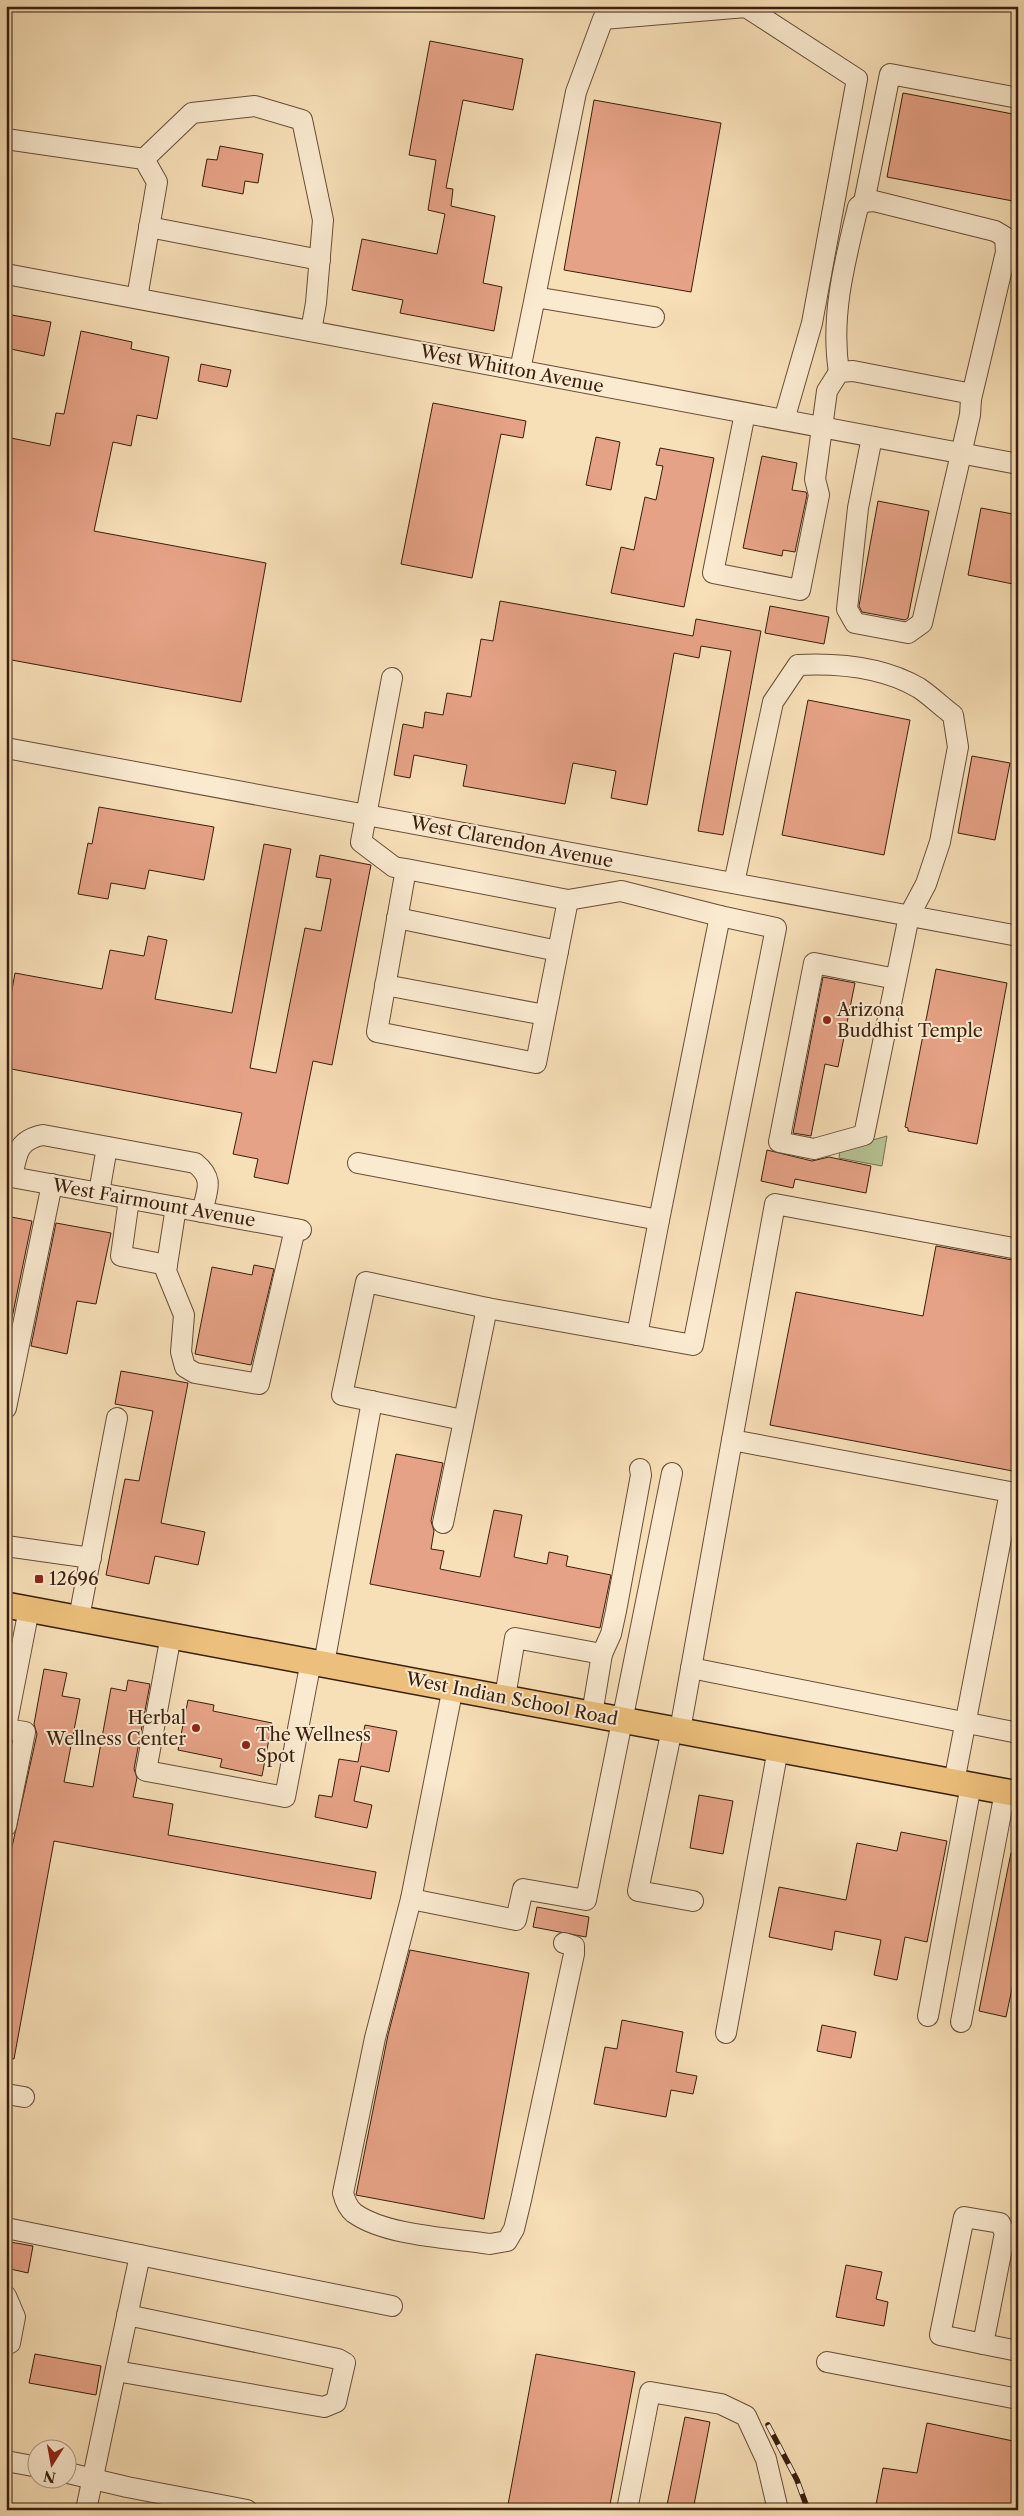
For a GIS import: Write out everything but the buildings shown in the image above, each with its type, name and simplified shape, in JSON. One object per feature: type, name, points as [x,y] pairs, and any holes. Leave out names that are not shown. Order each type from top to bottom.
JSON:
[{"type":"main road","name":"West Indian School Road","points":[[18,1607],[1011,1793]]},
{"type":"street","points":[[520,370],[576,92],[603,19],[746,7],[857,79],[812,323],[784,420]]},
{"type":"street","points":[[864,202],[890,74],[1018,98]]},
{"type":"street","points":[[144,160],[192,113],[255,106],[302,120],[323,220],[311,331]]},
{"type":"street","points":[[6,139],[144,160]]},
{"type":"street","points":[[137,298],[157,182],[144,160]]},
{"type":"street","points":[[745,413],[714,573],[800,590],[819,495],[815,479],[826,391],[839,372],[835,349],[840,282],[858,207],[864,202],[874,201],[1011,236],[971,398],[961,453],[922,622],[908,633],[855,623],[847,609],[858,508],[872,437]]},
{"type":"street","points":[[149,227],[320,260]]},
{"type":"street","name":"West Whitton Avenue","points":[[6,274],[1018,464]]},
{"type":"street","points":[[535,297],[654,317]]},
{"type":"street","points":[[839,372],[853,371],[964,391],[971,398]]},
{"type":"street","points":[[734,883],[773,702],[798,665],[834,663],[876,671],[918,688],[952,715],[958,747],[940,842],[926,884],[909,916],[864,1135],[814,1149],[779,1142],[814,962],[896,979]]},
{"type":"street","points":[[392,678],[361,842],[394,867],[568,900],[621,891],[776,928],[693,1345],[487,1308],[366,1282],[342,1395],[463,1420]]},
{"type":"street","name":"West Clarendon Avenue","points":[[6,748],[1018,936]]},
{"type":"street","points":[[406,869],[377,1032],[536,1063],[568,900]]},
{"type":"street","points":[[637,1335],[720,916]]},
{"type":"street","points":[[397,918],[558,950]]},
{"type":"street","points":[[386,985],[545,1015]]},
{"type":"street","points":[[9,1176],[20,1147],[30,1138],[43,1135],[195,1163],[204,1171],[209,1179],[202,1212]]},
{"type":"street","points":[[99,1193],[107,1147]]},
{"type":"street","points":[[358,1162],[659,1220]]},
{"type":"street","name":"West Fairmount Avenue","points":[[9,1176],[298,1230],[259,1384],[195,1373],[185,1367],[180,1352],[184,1315],[166,1271],[167,1264]]},
{"type":"street","points":[[6,1408],[52,1184]]},
{"type":"street","points":[[130,1199],[121,1256],[167,1264],[176,1207]]},
{"type":"street","points":[[693,1901],[638,1891],[691,1668],[775,1204],[1018,1249]]},
{"type":"street","points":[[443,1523],[487,1308]]},
{"type":"street","points":[[171,1635],[146,1771],[284,1797],[317,1662],[372,1401]]},
{"type":"street","points":[[79,1618],[117,1418]]},
{"type":"street","points":[[732,1440],[1014,1493],[965,1722],[963,1784],[928,2016]]},
{"type":"street","points":[[592,1714],[602,1654],[616,1611],[641,1475],[640,1469]]},
{"type":"street","points":[[411,1899],[516,1920],[523,1889],[586,1900],[672,1473]]},
{"type":"street","points":[[6,1546],[91,1558]]},
{"type":"street","points":[[6,1826],[25,1732],[6,1728],[18,1607]]},
{"type":"street","points":[[505,1697],[515,1638],[602,1654]]},
{"type":"street","points":[[691,1668],[1018,1733]]},
{"type":"street","points":[[453,1687],[411,1899],[375,2038],[343,2193],[346,2204],[353,2212],[383,2228],[490,2244],[507,2241],[514,2229],[521,2200],[574,1954],[574,1946],[564,1943]]},
{"type":"street","points":[[726,2033],[778,1749]]},
{"type":"street","points":[[961,2022],[1011,1793]]},
{"type":"street","points":[[983,2344],[1012,2234],[1000,2223],[964,2216],[940,2335],[983,2344],[1018,2351]]},
{"type":"street","points":[[6,2228],[392,2306]]},
{"type":"street","points":[[86,2510],[140,2255]]},
{"type":"street","points":[[6,2296],[15,2317],[10,2343],[6,2345]]},
{"type":"street","points":[[116,2371],[324,2407],[336,2402],[344,2370],[345,2363],[338,2359],[127,2315]]},
{"type":"street","points":[[827,2362],[1018,2399]]},
{"type":"street","points":[[627,2510],[650,2392],[721,2404],[746,2416],[766,2459],[778,2510]]},
{"type":"street","points":[[6,2461],[28,2464]]},
{"type":"street","points":[[78,2475],[92,2478],[150,2501],[247,2510]]},
{"type":"green space","points":[[887,1136],[882,1166],[839,1158],[840,1149]]},
{"type":"railway","points":[[768,2425],[797,2480],[808,2510]]},
{"type":"place","name":"Arizona Buddhist Temple","points":[[827,1020]]},
{"type":"place","name":"12696","points":[[39,1579]]},
{"type":"place","name":"Herbal Wellness Center","points":[[196,1728]]},
{"type":"place","name":"The Wellness Spot","points":[[246,1745]]}]
